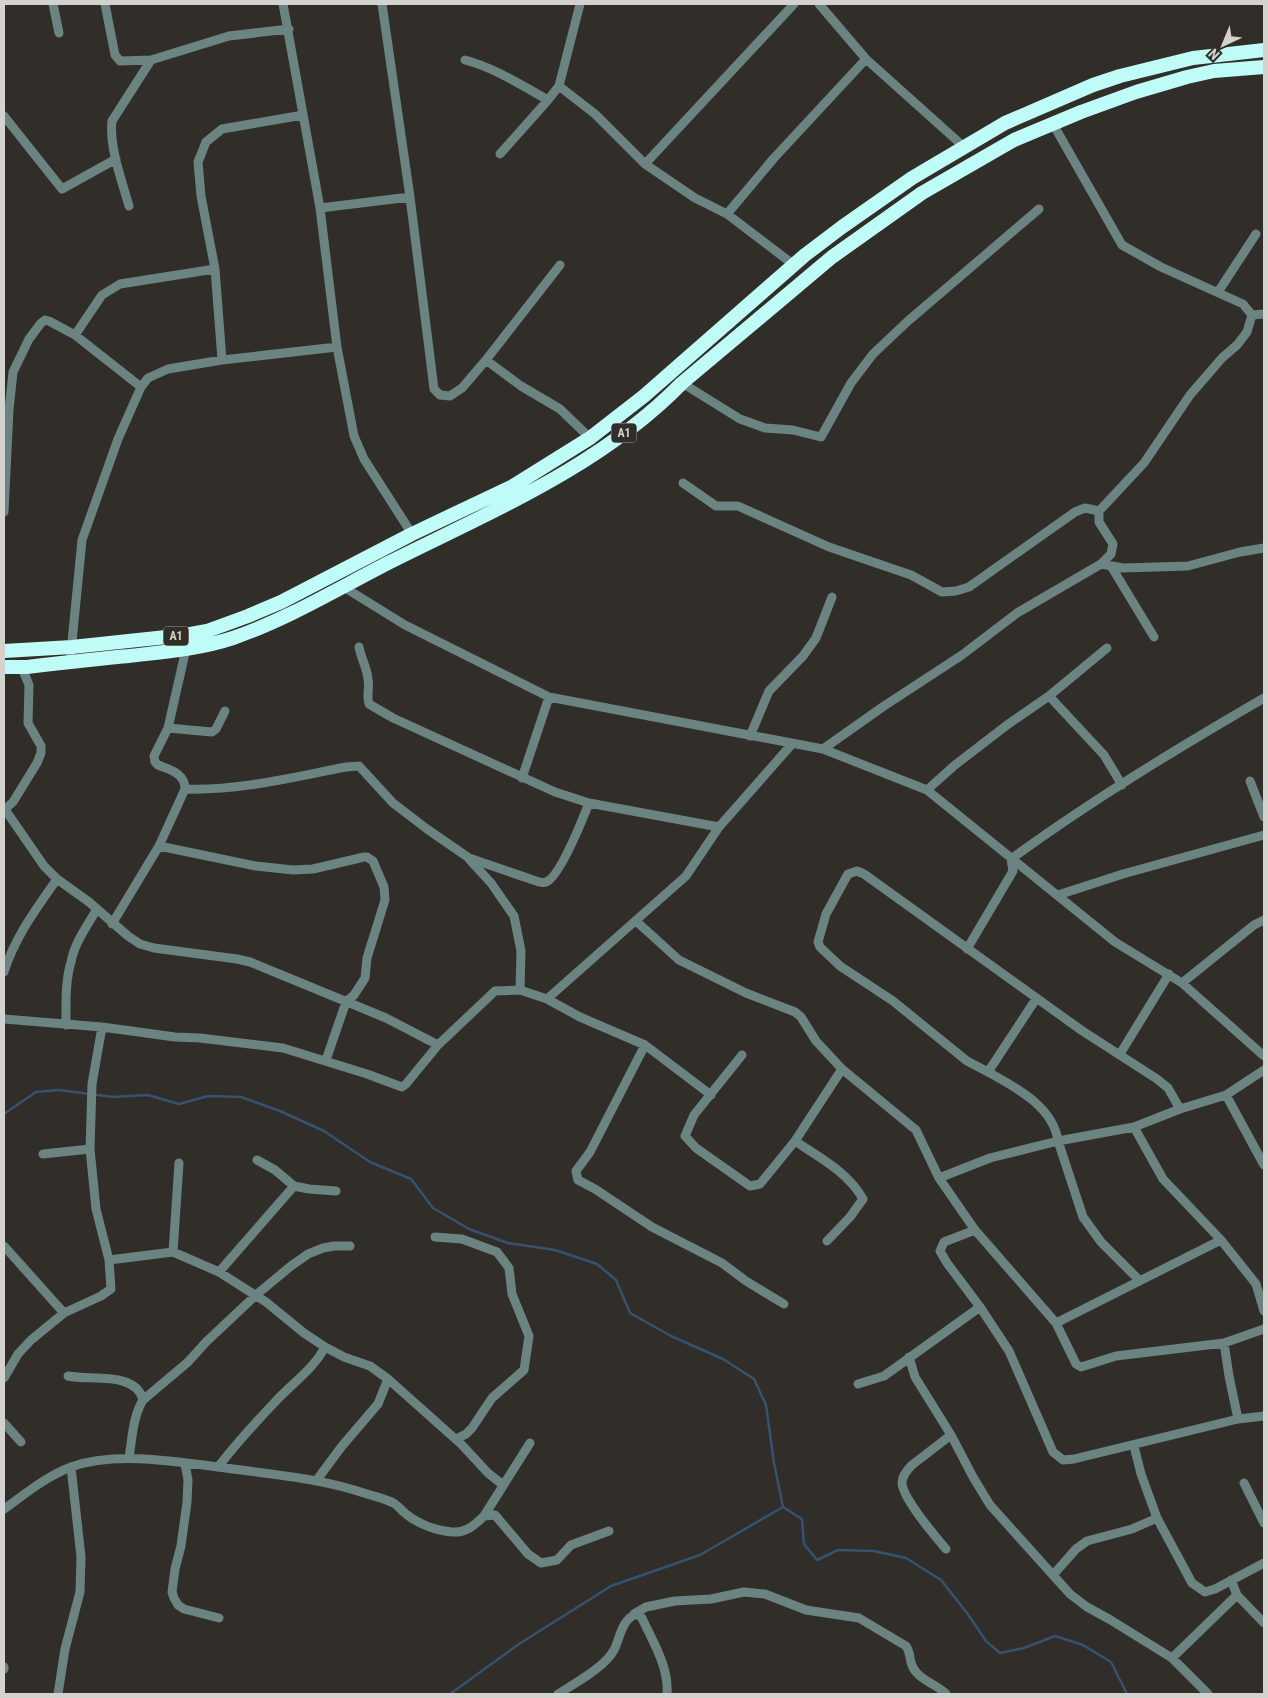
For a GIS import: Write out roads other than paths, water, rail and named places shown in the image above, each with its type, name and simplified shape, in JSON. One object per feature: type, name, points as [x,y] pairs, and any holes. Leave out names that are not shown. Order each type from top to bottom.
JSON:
[{"type":"highway","name":"A1","points":[[4,651],[72,647],[185,635],[220,626],[281,602],[412,534],[513,486],[590,438],[644,396],[794,264],[842,227],[912,178],[963,146],[1005,123],[1093,85],[1193,58],[1264,50]]},
{"type":"highway","name":"A1","points":[[4,667],[27,667],[186,649],[232,638],[257,628],[515,500],[567,472],[617,439],[663,402],[682,383],[832,257],[922,193],[1014,140],[1136,92],[1187,77],[1214,71],[1264,67]]},
{"type":"street","points":[[53,4],[59,33]]},
{"type":"street","points":[[105,4],[115,55],[120,61],[150,60],[229,36],[289,29]]},
{"type":"street","points":[[283,4],[320,208],[337,347],[354,436],[364,459],[412,534]]},
{"type":"street","points":[[382,4],[410,197],[434,389],[440,395],[450,396],[462,388],[560,264]]},
{"type":"street","points":[[500,154],[559,86],[580,4]]},
{"type":"street","points":[[645,164],[794,4]]},
{"type":"street","points":[[819,4],[866,59],[963,146]]},
{"type":"street","points":[[726,214],[774,158],[866,59]]},
{"type":"street","points":[[129,206],[116,159],[112,121],[150,60]]},
{"type":"street","points":[[464,60],[478,63],[500,73],[548,100]]},
{"type":"street","points":[[559,86],[595,114],[645,164],[695,198],[726,214],[794,264]]},
{"type":"street","points":[[222,360],[215,269],[201,196],[198,162],[206,142],[222,129],[303,115]]},
{"type":"street","points":[[4,116],[62,189],[116,159]]},
{"type":"street","points":[[1053,124],[1122,245],[1161,267],[1243,304],[1252,315]]},
{"type":"street","points":[[320,208],[410,197]]},
{"type":"street","points":[[682,383],[740,419],[765,428],[794,430],[821,437],[851,383],[873,354],[908,321],[1039,209]]},
{"type":"street","points":[[1218,292],[1256,234]]},
{"type":"street","points":[[74,335],[102,295],[120,284],[215,269]]},
{"type":"street","points":[[1252,315],[1264,314]]},
{"type":"street","points":[[824,749],[884,706],[962,655],[1017,613],[1100,564],[1111,554],[1113,544],[1099,522],[1099,511],[1144,463],[1190,395],[1222,358],[1237,345],[1247,332],[1252,315]]},
{"type":"street","points":[[4,513],[9,410],[14,372],[29,339],[40,323],[45,320],[49,321],[74,335],[141,387]]},
{"type":"street","points":[[70,662],[82,540],[118,439],[141,387],[148,378],[168,369],[222,360],[337,347]]},
{"type":"street","points":[[486,360],[521,386],[560,409],[590,438]]},
{"type":"street","points":[[683,483],[716,506],[738,506],[829,547],[911,575],[942,592],[956,591],[968,587],[1075,512],[1085,508],[1099,511]]},
{"type":"street","points":[[1100,564],[1123,568],[1188,566],[1240,552],[1264,548]]},
{"type":"street","points":[[1112,566],[1154,637]]},
{"type":"street","points":[[342,586],[405,625],[549,697],[824,749],[927,790],[1116,942],[1182,983],[1264,1056]]},
{"type":"street","points":[[750,736],[769,691],[803,656],[816,638],[832,597]]},
{"type":"street","points":[[359,647],[368,676],[367,699],[373,708],[381,710],[393,718],[555,792],[589,803],[719,827]]},
{"type":"street","points":[[927,790],[955,765],[1049,696],[1107,648]]},
{"type":"street","points":[[112,924],[159,846],[185,789],[185,783],[180,774],[158,765],[155,762],[154,756],[168,728],[186,649]]},
{"type":"street","points":[[27,667],[22,668],[29,685],[28,723],[40,746],[41,753],[18,794],[9,806],[4,809],[44,866],[57,879],[97,909],[112,924],[140,944],[154,948],[250,962],[386,1018],[438,1045]]},
{"type":"street","points":[[1049,696],[1104,755],[1122,785]]},
{"type":"street","points":[[522,778],[549,697]]},
{"type":"street","points":[[1012,859],[1065,820],[1264,698]]},
{"type":"street","points":[[168,728],[212,732],[216,729],[225,711]]},
{"type":"street","points":[[547,999],[686,876],[719,827],[792,744]]},
{"type":"street","points":[[185,789],[207,790],[258,784],[359,766],[393,803],[469,858],[491,883],[514,916],[521,951],[520,990]]},
{"type":"street","points":[[1250,781],[1264,817]]},
{"type":"street","points":[[469,858],[539,882],[547,882],[560,867],[589,803]]},
{"type":"street","points":[[1058,895],[1124,874],[1264,835]]},
{"type":"street","points":[[159,846],[256,866],[293,870],[313,869],[364,858],[371,859],[384,887],[385,900],[367,958],[365,978],[354,995],[346,1002],[326,1060]]},
{"type":"street","points":[[967,949],[1013,871],[1012,859]]},
{"type":"street","points":[[1139,1280],[1101,1242],[1083,1217],[1056,1130],[1044,1111],[1023,1091],[967,1061],[893,1001],[840,966],[820,947],[818,942],[826,914],[848,874],[857,871],[864,874],[1080,1030],[1157,1079],[1168,1088],[1180,1109]]},
{"type":"street","points":[[4,972],[8,958],[26,924],[57,879]]},
{"type":"street","points":[[66,1024],[71,961],[78,941],[97,909]]},
{"type":"street","points":[[1182,983],[1254,925],[1264,920]]},
{"type":"street","points":[[636,921],[679,960],[746,993],[795,1012],[801,1017],[816,1041],[842,1070],[916,1130],[940,1178],[975,1230],[1056,1323],[1076,1364],[1080,1367],[1116,1356],[1224,1343],[1264,1329]]},
{"type":"street","points":[[1120,1054],[1169,974]]},
{"type":"street","points":[[4,1019],[102,1027],[283,1048],[326,1060],[402,1087],[438,1045],[495,991],[520,990],[547,999],[580,1017],[645,1046],[710,1095]]},
{"type":"street","points":[[988,1072],[1036,998]]},
{"type":"street","points":[[4,1378],[6,1366],[31,1340],[64,1313],[101,1296],[111,1289],[109,1260],[96,1209],[90,1149],[92,1084],[102,1027]]},
{"type":"street","points":[[645,1046],[590,1152],[576,1171],[578,1180],[595,1189],[652,1227],[722,1263],[746,1281],[784,1304]]},
{"type":"street","points":[[742,1055],[694,1116],[685,1136],[696,1148],[750,1186],[760,1184],[794,1141],[842,1070]]},
{"type":"street","points":[[940,1178],[990,1158],[1058,1141],[1134,1127],[1180,1109],[1226,1095],[1264,1070]]},
{"type":"street","points":[[1226,1095],[1264,1166]]},
{"type":"street","points":[[1134,1127],[1163,1179],[1221,1240],[1256,1284],[1264,1311]]},
{"type":"street","points":[[794,1141],[846,1176],[862,1199],[850,1216],[827,1241]]},
{"type":"street","points":[[43,1154],[90,1149]]},
{"type":"street","points":[[257,1160],[275,1170],[294,1186],[336,1191]]},
{"type":"street","points":[[173,1252],[179,1164]]},
{"type":"street","points":[[219,1272],[294,1186]]},
{"type":"street","points":[[975,1230],[944,1242],[940,1252],[1009,1351],[1053,1452],[1062,1460],[1134,1446],[1238,1419],[1264,1416]]},
{"type":"street","points":[[434,1237],[462,1239],[497,1252],[509,1268],[512,1294],[529,1336],[524,1370],[492,1398],[472,1428],[466,1434],[456,1439]]},
{"type":"street","points":[[1056,1323],[1221,1240]]},
{"type":"street","points":[[129,1458],[138,1408],[143,1400],[188,1362],[206,1342],[256,1295],[308,1254],[334,1246],[350,1246]]},
{"type":"street","points":[[5,1249],[64,1313]]},
{"type":"street","points":[[109,1260],[173,1252],[219,1272],[256,1295],[325,1347],[344,1357],[370,1366],[388,1379],[456,1439],[477,1463],[503,1485]]},
{"type":"street","points":[[858,1384],[884,1376],[980,1307]]},
{"type":"street","points":[[1224,1343],[1238,1419]]},
{"type":"street","points":[[218,1467],[275,1401],[300,1378],[325,1347]]},
{"type":"street","points":[[908,1357],[915,1377],[951,1435],[972,1478],[990,1504],[1053,1575],[1070,1594],[1087,1608],[1110,1619],[1172,1658],[1208,1694]]},
{"type":"street","points":[[68,1376],[130,1382],[140,1390],[143,1400]]},
{"type":"street","points":[[316,1480],[378,1404],[388,1379]]},
{"type":"street","points":[[4,1423],[21,1442]]},
{"type":"street","points":[[946,1549],[918,1512],[904,1489],[902,1481],[912,1466],[951,1435]]},
{"type":"street","points":[[4,1509],[41,1483],[71,1467],[93,1462],[129,1458],[316,1480],[349,1488],[396,1504],[415,1521],[437,1529],[451,1532],[465,1531],[484,1516],[530,1443]]},
{"type":"street","points":[[1134,1446],[1157,1518],[1192,1582],[1205,1592],[1215,1589],[1264,1563]]},
{"type":"street","points":[[185,1464],[188,1493],[181,1546],[175,1568],[172,1592],[178,1605],[184,1609],[219,1618]]},
{"type":"street","points":[[58,1694],[65,1649],[80,1592],[81,1549],[71,1467]]},
{"type":"street","points":[[1244,1483],[1264,1523]]},
{"type":"street","points":[[484,1516],[495,1515],[528,1554],[541,1563],[557,1560],[571,1545],[609,1531]]},
{"type":"street","points":[[1053,1575],[1076,1549],[1087,1541],[1132,1529],[1157,1518]]},
{"type":"street","points":[[1231,1580],[1237,1595],[1264,1623]]},
{"type":"street","points":[[558,1694],[604,1662],[615,1649],[626,1622],[634,1614],[646,1607],[675,1601],[711,1599],[744,1592],[765,1594],[806,1610],[859,1618],[906,1646],[910,1651],[911,1666],[916,1673],[946,1694]]},
{"type":"street","points":[[1172,1658],[1237,1595]]},
{"type":"street","points":[[634,1614],[642,1618],[664,1668],[668,1684],[667,1694]]},
{"type":"waterway","points":[[4,1114],[36,1092],[59,1090],[113,1097],[148,1095],[179,1104],[208,1096],[241,1097],[280,1111],[324,1131],[370,1162],[411,1179],[433,1208],[469,1229],[508,1243],[555,1250],[597,1264],[616,1280],[630,1313],[671,1336],[723,1359],[754,1379],[766,1405],[774,1463],[783,1507],[802,1519],[804,1544],[817,1560],[838,1550],[874,1551],[906,1558],[941,1580],[986,1641],[1000,1653],[1024,1648],[1055,1636],[1083,1645],[1111,1662],[1127,1694]]},
{"type":"waterway","points":[[450,1694],[519,1644],[611,1586],[700,1555],[783,1507]]}]
